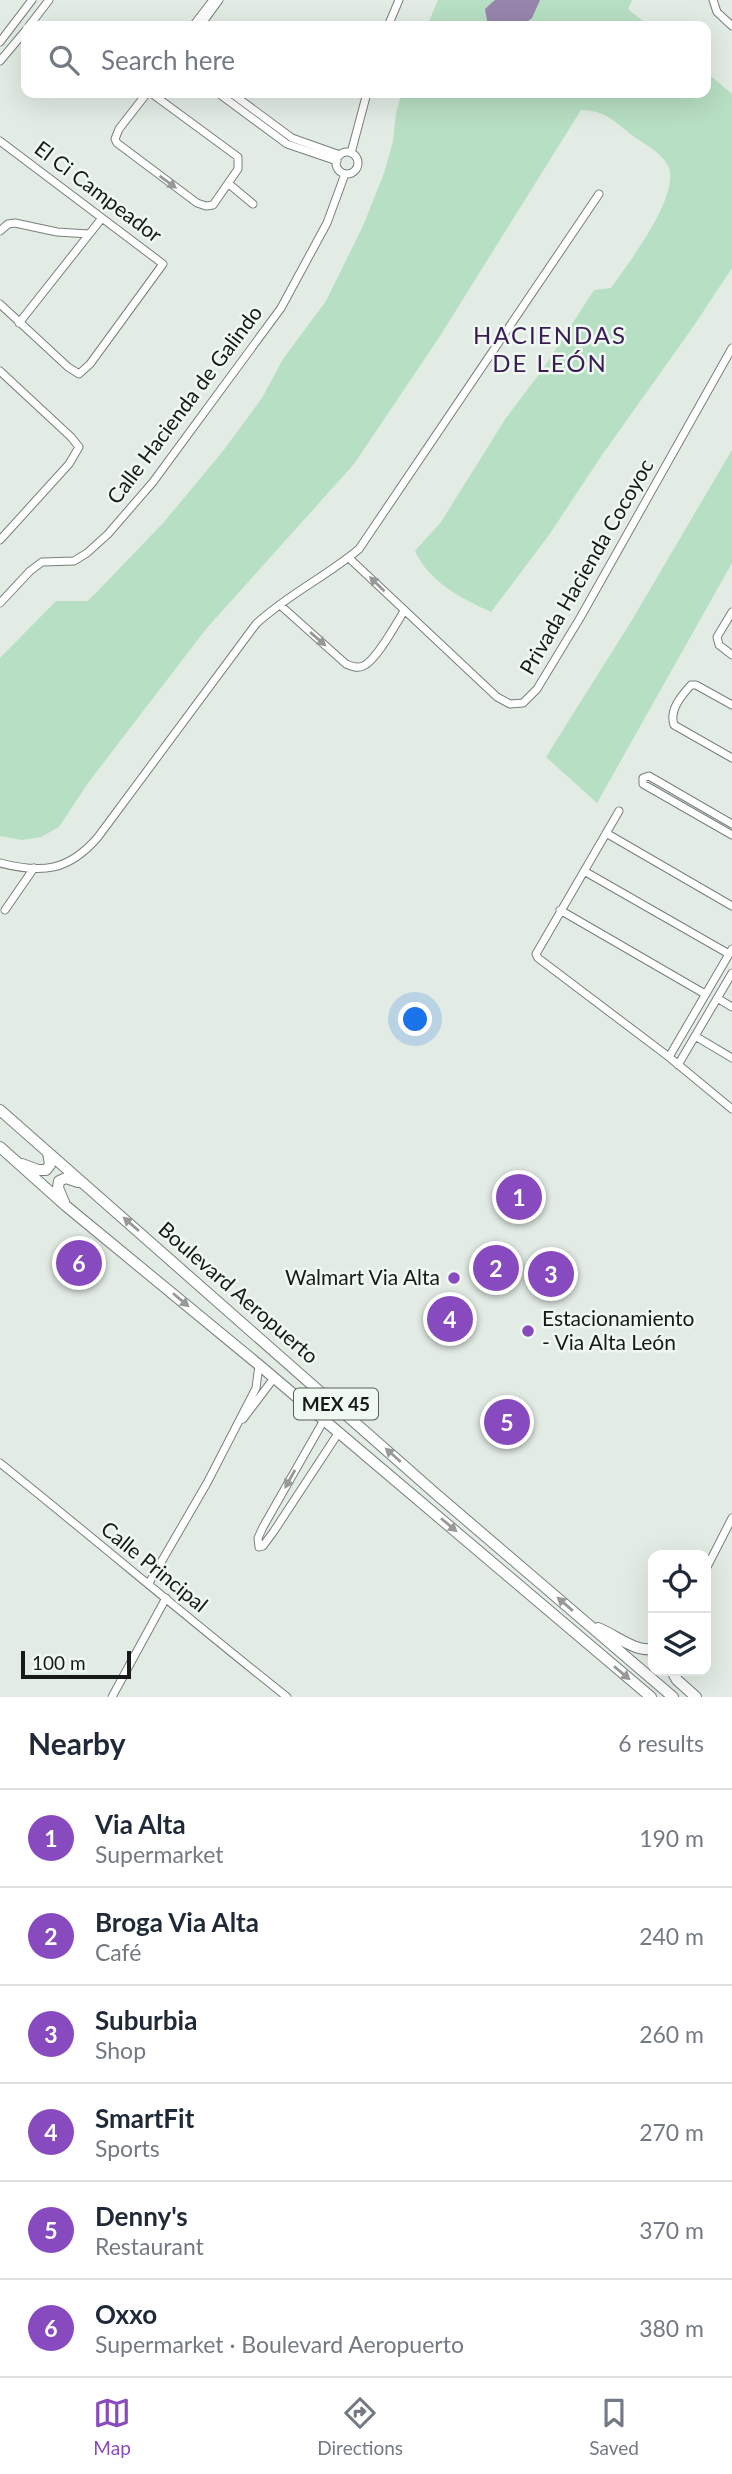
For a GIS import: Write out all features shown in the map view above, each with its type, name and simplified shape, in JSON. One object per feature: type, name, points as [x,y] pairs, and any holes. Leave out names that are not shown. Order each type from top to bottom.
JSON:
[{"type":"highway","name":"Boulevard Aeropuerto","points":[[0,1110],[436,1494],[673,1697]]},
{"type":"highway","name":"Boulevard Aeropuerto","points":[[0,1147],[66,1206],[339,1432],[651,1697]]},
{"type":"highway","points":[[16,1162],[46,1170],[50,1165],[48,1152]]},
{"type":"highway","points":[[66,1206],[58,1188],[62,1179],[71,1179],[93,1190]]},
{"type":"highway","points":[[589,1625],[641,1649],[648,1649]]},
{"type":"highway","points":[[675,1676],[696,1697]]},
{"type":"street","points":[[0,42],[32,0]]},
{"type":"street","points":[[33,21],[49,0]]},
{"type":"street","points":[[197,21],[213,0]]},
{"type":"street","points":[[204,21],[219,0]]},
{"type":"street","points":[[390,21],[399,0]]},
{"type":"street","points":[[713,0],[717,12],[732,26]]},
{"type":"street","points":[[0,61],[21,36]]},
{"type":"street","points":[[145,98],[119,129],[115,139],[117,143],[201,205],[210,206],[216,203],[238,169],[238,157],[156,98]]},
{"type":"street","points":[[234,98],[283,133],[304,144],[338,158],[351,153]]},
{"type":"street","points":[[351,153],[366,98]]},
{"type":"street","name":"El Ci Campeador","points":[[0,141],[163,264],[79,374],[19,323]]},
{"type":"street","points":[[338,158],[338,168],[345,174],[355,172],[358,159],[351,153]]},
{"type":"street","name":"Calle Hacienda de Galindo","points":[[0,603],[42,562],[74,561],[87,553],[108,534],[153,482],[281,308],[327,222],[345,174]]},
{"type":"street","points":[[229,184],[253,204]]},
{"type":"street","points":[[0,865],[36,870],[71,861],[88,849],[256,624],[349,558],[367,540],[599,194]]},
{"type":"street","points":[[0,304],[19,323],[102,218]]},
{"type":"street","points":[[0,231],[8,224],[15,223],[57,232],[89,234]]},
{"type":"street","name":"Privada Hacienda Cocoyoc","points":[[404,611],[498,697],[517,705],[528,699],[537,690],[580,618],[732,348]]},
{"type":"street","points":[[0,370],[79,447],[69,464],[0,540]]},
{"type":"street","points":[[280,605],[346,664],[364,666],[404,611],[349,558]]},
{"type":"street","points":[[732,612],[717,637],[719,645],[732,655]]},
{"type":"street","points":[[732,705],[696,685],[691,685],[672,712],[672,720],[674,725],[732,758]]},
{"type":"street","points":[[732,824],[649,776],[643,778],[643,783],[732,835]]},
{"type":"street","points":[[619,811],[536,950],[538,958],[669,1057],[732,1109]]},
{"type":"street","points":[[606,833],[732,906]]},
{"type":"street","points":[[5,909],[36,870]]},
{"type":"street","points":[[584,871],[731,952],[669,1057]]},
{"type":"street","points":[[560,910],[705,994]]},
{"type":"street","points":[[678,1065],[732,972]]},
{"type":"street","points":[[717,998],[732,1007]]},
{"type":"street","points":[[695,1036],[732,1058]]},
{"type":"street","points":[[149,1583],[182,1528],[256,1388],[258,1365]]},
{"type":"street","points":[[233,1430],[274,1378]]},
{"type":"street","points":[[324,1420],[258,1538],[259,1547],[263,1546],[274,1531],[339,1432]]},
{"type":"street","name":"Calle Principal","points":[[0,1462],[104,1550],[149,1583],[287,1697]]},
{"type":"street","points":[[711,1560],[732,1520]]},
{"type":"street","points":[[112,1697],[166,1598]]},
{"type":"green space","points":[[438,0],[632,0],[628,9],[643,21],[429,21]]},
{"type":"green space","points":[[711,76],[732,94],[732,268],[549,535],[491,612],[457,595],[437,580],[415,551],[441,522],[506,418],[543,369],[594,290],[611,288],[629,263],[667,196],[669,168],[658,154],[609,118],[597,112],[581,110],[440,336],[354,464],[206,629],[88,783],[59,827],[41,837],[22,840],[0,836],[0,658],[56,601],[87,601],[95,594],[164,522],[223,451],[262,398],[283,359],[326,301],[363,226],[384,173],[393,141],[400,98],[711,98]]},
{"type":"green space","points":[[732,450],[732,563],[597,803],[546,757],[632,620]]},
{"type":"shaded area","points":[[495,0],[540,0],[528,21],[487,21],[485,9]]},
{"type":"place","name":"Via Alta","points":[[519,1197]]},
{"type":"place","name":"Oxxo","points":[[79,1263]]},
{"type":"place","name":"Broga Via Alta","points":[[496,1268]]},
{"type":"place","name":"Suburbia","points":[[551,1274]]},
{"type":"place","name":"Walmart Via Alta","points":[[454,1278]]},
{"type":"place","name":"SmartFit","points":[[450,1319]]},
{"type":"place","name":"Estacionamiento - Via Alta León","points":[[528,1331]]},
{"type":"place","name":"Denny's","points":[[507,1422]]},
{"type":"district","name":"HACIENDAS DE LEÓN","points":[[550,350]]}]
